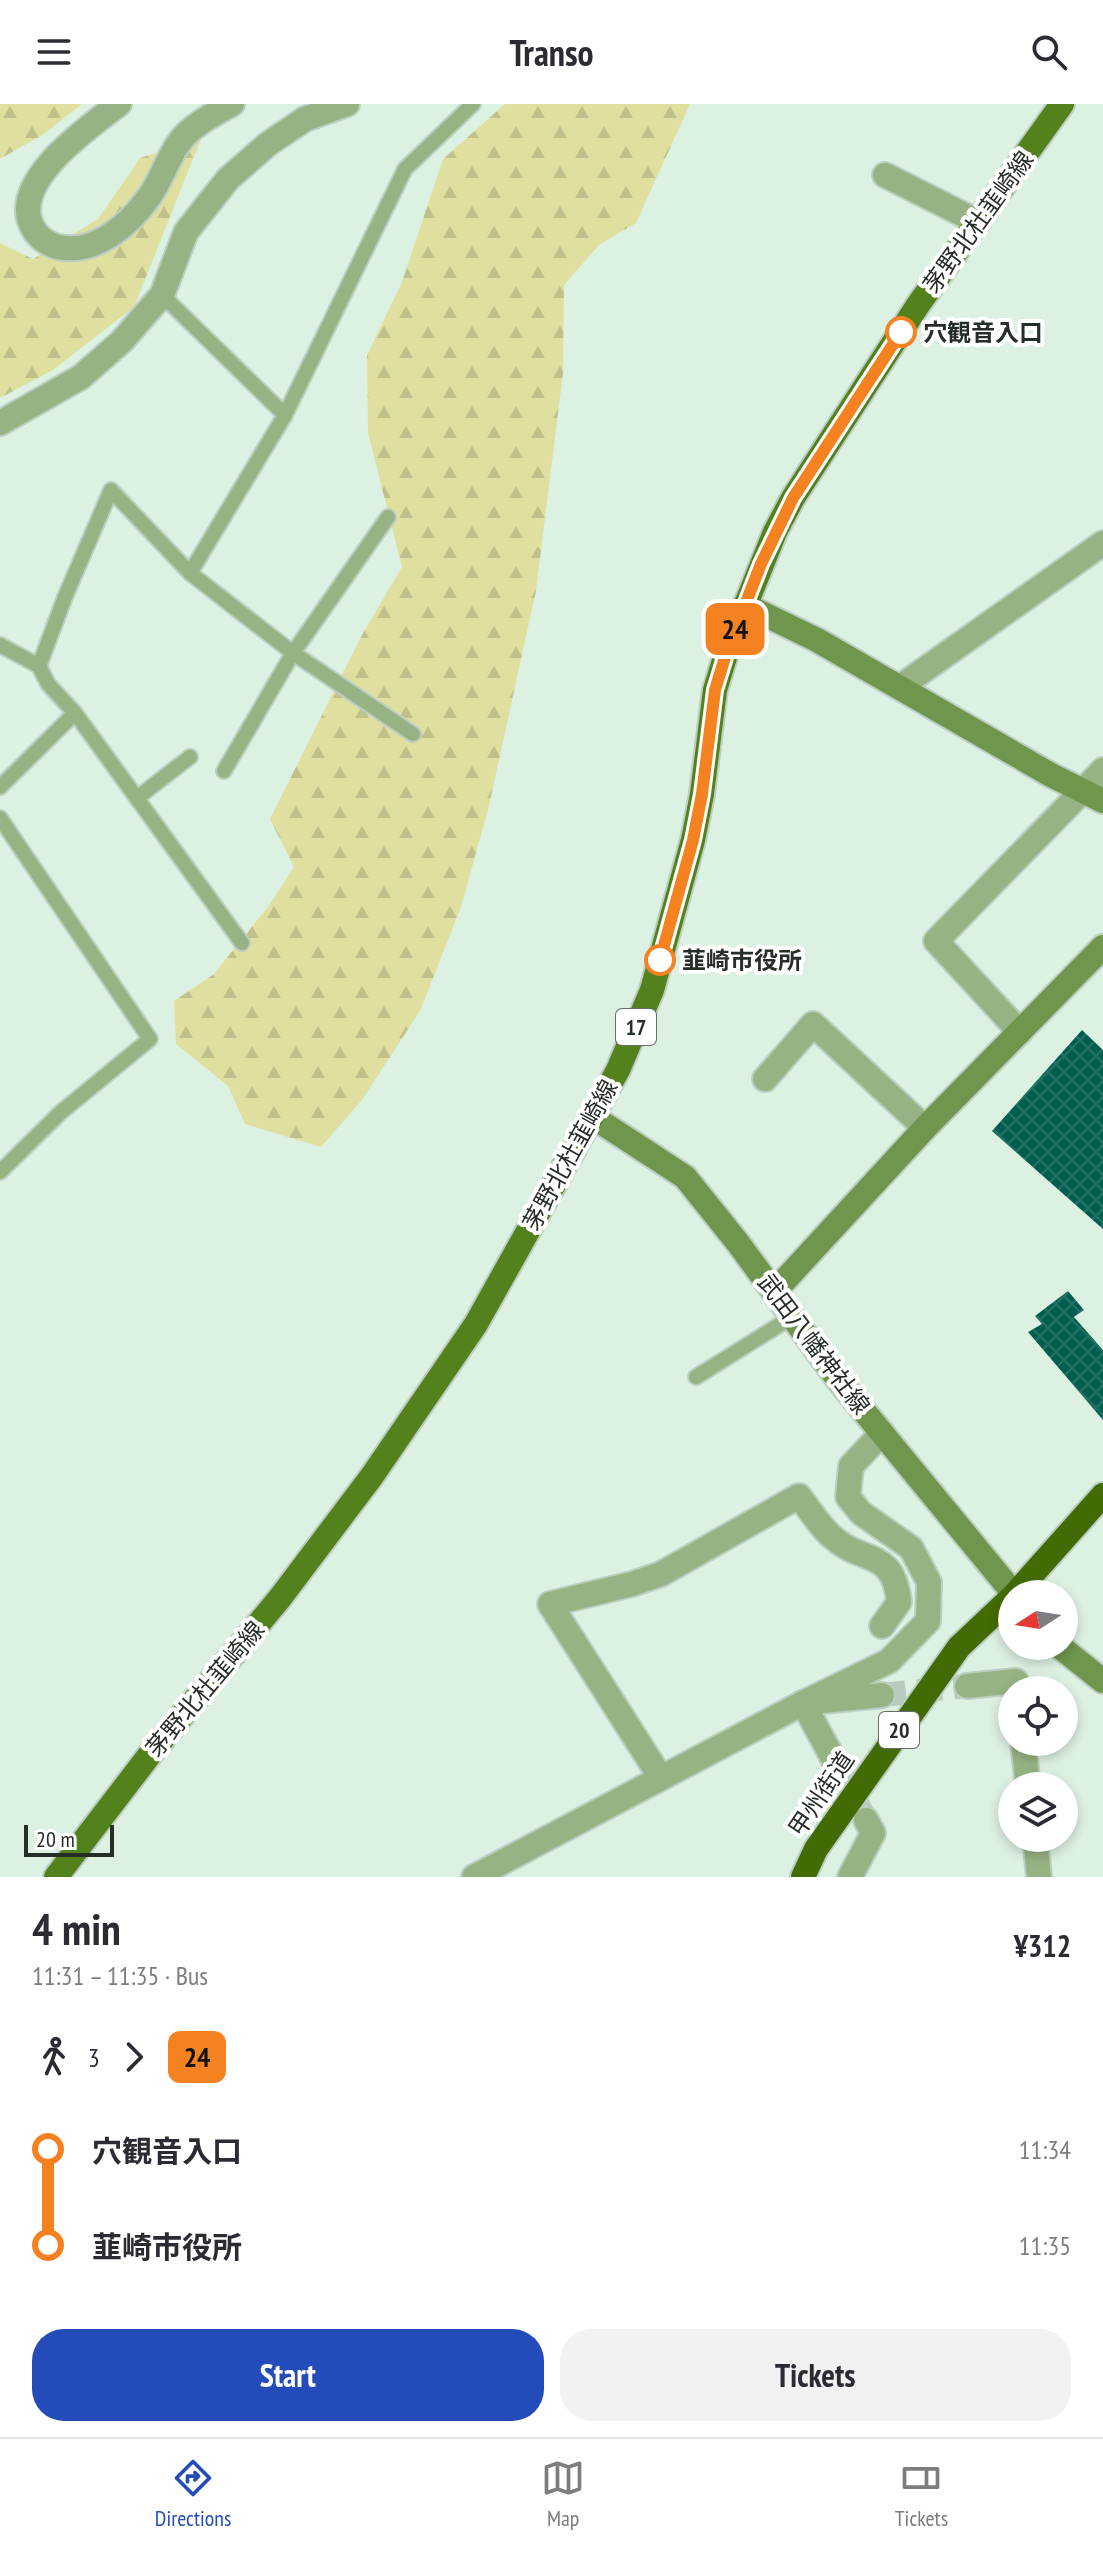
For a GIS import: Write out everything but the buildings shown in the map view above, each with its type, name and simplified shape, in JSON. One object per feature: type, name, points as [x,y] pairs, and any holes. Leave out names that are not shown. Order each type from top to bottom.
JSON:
[{"type":"highway","name":"甲州街道","points":[[1027,1580],[1103,1495]]},
{"type":"highway","name":"甲州街道","points":[[803,1877],[816,1849],[959,1647],[998,1610]]},
{"type":"main road","name":"茅野北杜韮崎線","points":[[56,1877],[151,1753],[280,1598],[372,1476],[476,1324],[618,1070],[652,990],[693,840],[715,690],[775,532],[793,498],[918,305],[1062,104]]},
{"type":"street","points":[[119,104],[54,158],[28,203],[32,227],[40,238],[56,247],[90,246],[113,234],[149,197],[180,141],[209,117],[232,104]]},
{"type":"street","points":[[0,423],[81,377],[122,341],[162,295],[186,232],[228,179],[268,144],[305,119],[347,104]]},
{"type":"street","points":[[885,175],[978,222]]},
{"type":"street","points":[[900,687],[1103,543]]},
{"type":"street","points":[[745,605],[817,640],[1093,796]]},
{"type":"street","points":[[1020,1032],[936,941],[1093,796],[1103,770]]},
{"type":"street","points":[[774,1292],[925,1128],[1103,947]]},
{"type":"street","points":[[765,1079],[813,1024],[925,1128]]},
{"type":"street","name":"武田八幡神社線","points":[[593,1117],[685,1177],[882,1433],[1002,1580]]},
{"type":"street","points":[[474,1877],[803,1703],[889,1661],[928,1621],[929,1582],[911,1548],[861,1513],[848,1497],[851,1466],[882,1433]]},
{"type":"street","points":[[661,1778],[550,1604],[661,1574],[799,1496],[831,1536],[854,1552],[878,1559],[896,1579],[899,1602],[882,1626]]},
{"type":"street","points":[[878,1559],[893,1537]]},
{"type":"street","points":[[1077,1660],[1103,1681]]},
{"type":"street","points":[[967,1686],[998,1683]]},
{"type":"street","points":[[803,1703],[882,1695]]},
{"type":"street","points":[[803,1703],[835,1762]]},
{"type":"street","points":[[850,1877],[873,1833],[866,1820]]},
{"type":"street","points":[[1036,1852],[1039,1877]]},
{"type":"lane","points":[[190,573],[285,415],[405,169],[473,104]]},
{"type":"lane","points":[[162,295],[285,415]]},
{"type":"lane","points":[[39,666],[111,490],[190,573],[293,653],[413,734]]},
{"type":"lane","points":[[224,771],[293,653],[388,517]]},
{"type":"lane","points":[[0,645],[39,666],[48,684],[75,713],[242,943]]},
{"type":"lane","points":[[0,787],[75,713]]},
{"type":"lane","points":[[137,798],[190,757]]},
{"type":"lane","points":[[0,818],[150,1039],[60,1113],[0,1172]]},
{"type":"lane","points":[[696,1377],[792,1317]]},
{"type":"green space","points":[[0,104],[82,104],[44,134],[0,159]]},
{"type":"green space","points":[[505,104],[690,104],[636,223],[599,245],[564,285],[563,373],[536,591],[488,810],[461,907],[420,1011],[362,1100],[321,1147],[245,1124],[228,1086],[176,1044],[174,1001],[214,974],[270,904],[294,867],[270,819],[362,635],[402,567],[368,433],[367,355],[402,282],[443,159]]},
{"type":"green space","points":[[201,139],[134,307],[53,370],[0,398],[0,243],[33,259],[98,219],[140,158]]},
{"type":"tunnel","points":[[882,1695],[967,1686]]},
{"type":"tunnel","points":[[835,1762],[866,1820]]},
{"type":"bus line","name":"24","points":[[660,960],[693,840],[715,690],[726,654],[761,564],[793,498],[901,332]]},
{"type":"place","name":"穴観音入口","points":[[901,332]]},
{"type":"place","name":"韮崎市役所","points":[[660,960]]}]
